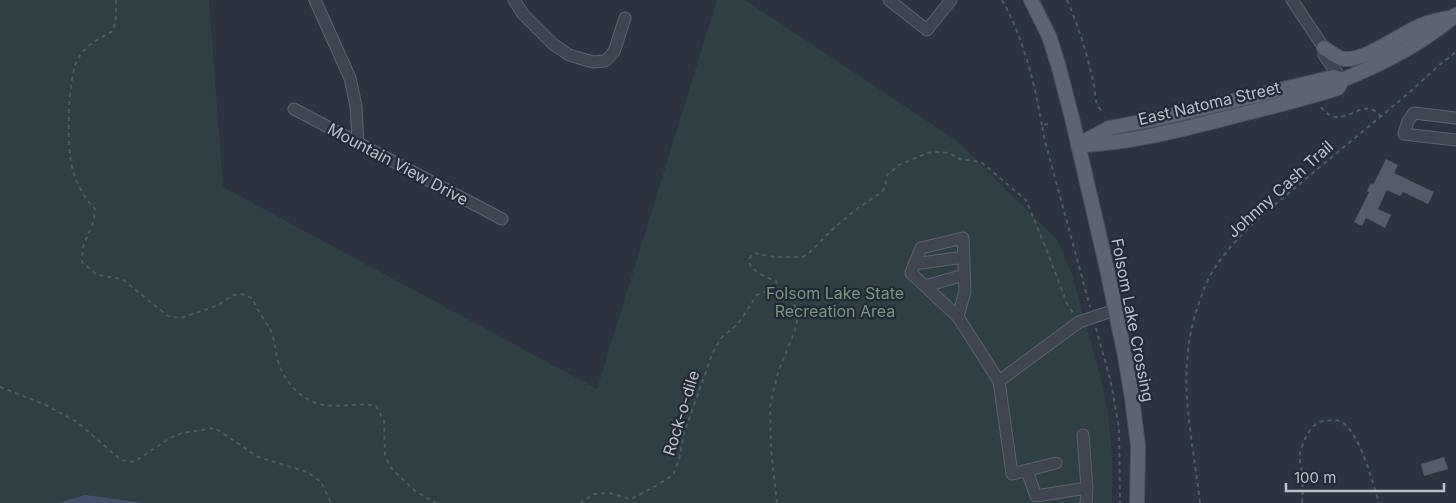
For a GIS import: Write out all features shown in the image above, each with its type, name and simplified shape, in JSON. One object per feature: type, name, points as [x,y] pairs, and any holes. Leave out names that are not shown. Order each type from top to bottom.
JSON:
[{"type":"main road","points":[[1031,0],[1048,36],[1058,64],[1078,145]]},
{"type":"main road","points":[[1324,48],[1338,57],[1345,59],[1354,58],[1367,54],[1424,24],[1455,16]]},
{"type":"main road","name":"East Natoma Street","points":[[1078,145],[1112,144],[1173,131],[1338,88],[1342,80],[1398,55],[1455,16]]},
{"type":"main road","name":"East Natoma Street","points":[[1078,145],[1109,128],[1161,118],[1334,77],[1342,80]]},
{"type":"main road","name":"Folsom Lake Crossing","points":[[1078,145],[1115,310],[1132,398],[1138,446],[1137,503]]},
{"type":"street","points":[[314,0],[350,78],[356,106],[358,142]]},
{"type":"street","points":[[514,0],[536,29],[568,56],[593,62],[600,62],[610,58],[614,52],[625,18]]},
{"type":"street","points":[[889,0],[927,30],[951,0]]},
{"type":"street","points":[[1292,0],[1324,48],[1324,55],[1342,80]]},
{"type":"street","name":"Mountain View Drive","points":[[294,109],[502,218]]},
{"type":"street","points":[[1456,118],[1414,113],[1408,121],[1404,134],[1456,140]]},
{"type":"street","points":[[958,317],[965,291],[963,238],[921,248],[911,273],[958,317],[999,381],[1012,474],[1056,463]]},
{"type":"street","points":[[914,264],[964,257]]},
{"type":"street","points":[[925,286],[964,275]]},
{"type":"street","points":[[999,381],[1079,322],[1115,310]]},
{"type":"street","points":[[1083,436],[1087,488],[1086,503]]},
{"type":"street","points":[[1027,471],[1037,500],[1087,488]]},
{"type":"path","points":[[116,0],[116,18],[113,30],[87,46],[76,62],[72,77],[69,131],[71,162],[78,184],[95,210],[94,220],[83,247],[82,262],[97,275],[122,280],[168,316],[181,318],[216,306],[234,295],[242,294],[252,298],[270,331],[276,348],[278,362],[291,385],[305,399],[323,405],[349,406],[367,404],[376,406],[384,421],[385,454],[391,468],[415,491],[436,503]]},
{"type":"path","points":[[1002,0],[1024,50],[1037,96],[1042,125]]},
{"type":"path","points":[[1067,0],[1086,54],[1094,87],[1096,105],[1102,111]]},
{"type":"path","name":"Johnny Cash Trail","points":[[1200,503],[1185,389],[1185,365],[1194,320],[1209,278],[1238,238],[1260,217],[1456,52]]},
{"type":"path","points":[[1316,95],[1326,114],[1334,118],[1366,109],[1373,110],[1380,117]]},
{"type":"path","points":[[777,503],[771,450],[770,406],[778,372],[794,333],[798,317],[793,299],[780,289],[776,281],[766,278],[752,268],[749,262],[750,256],[754,253],[760,253],[774,257],[803,257],[858,208],[882,192],[887,175],[899,165],[927,153],[949,153],[960,159],[981,162],[1026,200],[1068,306],[1079,322]]},
{"type":"path","name":"Rock-o-dile","points":[[580,503],[594,494],[609,494],[631,499],[673,475],[679,460],[684,433],[712,352],[722,337],[738,324],[757,295],[769,290],[780,289]]},
{"type":"path","points":[[0,387],[46,405],[77,422],[122,460],[134,462],[170,438],[182,433],[215,428],[258,457],[307,472],[321,482],[331,503]]},
{"type":"path","points":[[1302,503],[1303,490],[1300,456],[1303,443],[1313,427],[1320,421],[1334,419],[1343,423],[1352,432],[1370,471],[1379,503]]},
{"type":"green space","name":"Folsom Lake State Recreation Area","points":[[0,0],[209,0],[223,187],[597,389],[717,0],[745,0],[957,141],[1057,240],[1071,271],[1100,375],[1107,408],[1112,454],[1112,503],[0,503]]},
{"type":"water","points":[[85,495],[144,503],[58,503]]},
{"type":"building","points":[[1386,159],[1398,165],[1394,173],[1434,192],[1428,204],[1403,192],[1400,196],[1387,190],[1378,209],[1391,215],[1385,228],[1366,218],[1362,226],[1354,222],[1369,192],[1367,191],[1371,183],[1373,185]]},
{"type":"building","points":[[1444,457],[1448,469],[1424,476],[1421,464]]}]
